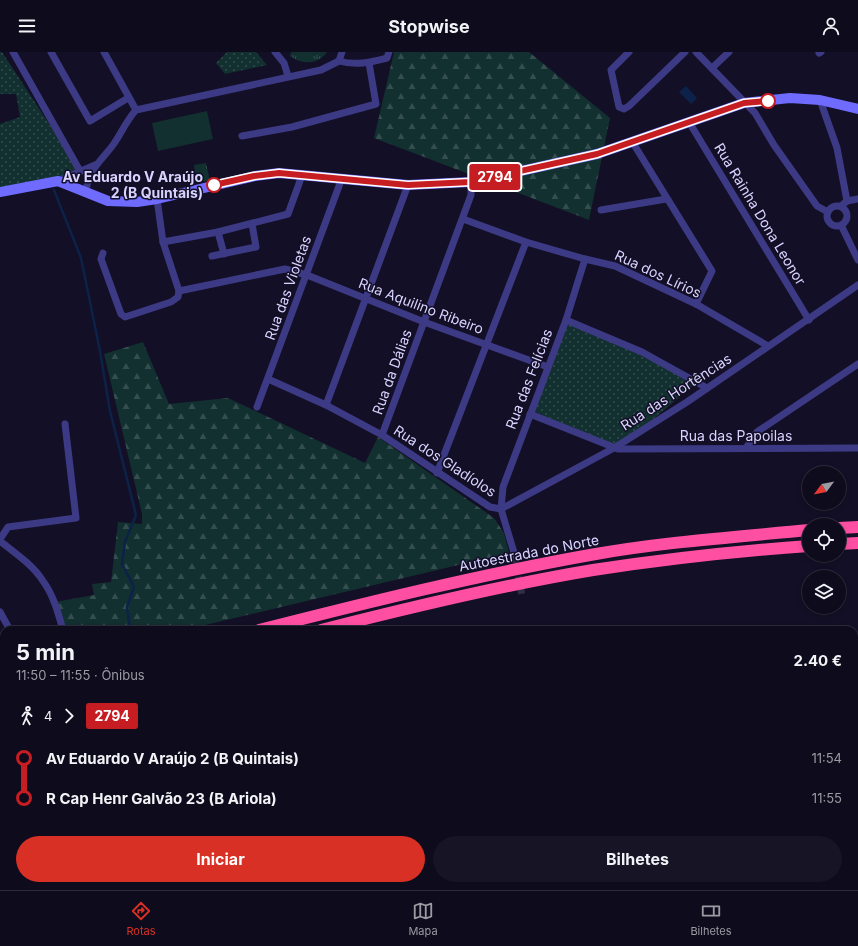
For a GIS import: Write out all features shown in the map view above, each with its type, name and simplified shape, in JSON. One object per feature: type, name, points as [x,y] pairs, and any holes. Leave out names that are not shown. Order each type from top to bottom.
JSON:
[{"type":"highway","points":[[846,528],[858,527]]},
{"type":"highway","name":"Autoestrada do Norte","points":[[275,626],[414,591],[591,555],[672,544],[802,531]]},
{"type":"highway","points":[[846,544],[858,543]]},
{"type":"highway","name":"Autoestrada do Norte","points":[[338,626],[492,590],[591,571],[675,559],[802,547]]},
{"type":"street","points":[[13,52],[80,171]]},
{"type":"street","points":[[51,52],[90,121],[128,98]]},
{"type":"street","points":[[104,52],[128,98],[136,110]]},
{"type":"street","points":[[275,52],[284,62],[288,76]]},
{"type":"street","points":[[339,61],[342,52]]},
{"type":"street","points":[[86,193],[88,181],[95,165],[113,145],[136,110],[321,70],[339,61],[348,64],[369,63],[387,58],[389,52]]},
{"type":"street","points":[[629,52],[611,70],[617,102],[619,107],[624,109],[629,106],[685,52]]},
{"type":"street","points":[[696,52],[755,113],[774,145],[817,206],[828,212]]},
{"type":"street","points":[[712,68],[729,52]]},
{"type":"street","points":[[242,136],[292,127],[376,104],[369,63]]},
{"type":"street","points":[[58,182],[108,201],[121,203],[157,199],[254,176],[279,173],[408,185],[471,182],[597,154],[633,143],[744,103],[790,98],[820,100],[858,109]]},
{"type":"street","points":[[820,100],[836,148],[847,218],[841,225]]},
{"type":"street","name":"Rua Rainha Dona Leonor","points":[[689,122],[808,320]]},
{"type":"street","points":[[633,143],[666,199],[712,271],[696,304]]},
{"type":"street","points":[[0,192],[58,182],[95,165]]},
{"type":"street","points":[[163,242],[218,232],[288,214],[301,175]]},
{"type":"street","name":"Rua das Violetas","points":[[257,407],[342,178]]},
{"type":"street","name":"Rua da Dálias","points":[[382,435],[463,219],[471,195],[471,182]]},
{"type":"street","points":[[326,405],[408,185]]},
{"type":"street","points":[[103,252],[101,259],[121,314],[125,317],[171,302],[178,297],[179,291],[163,242],[157,199]]},
{"type":"street","points":[[601,210],[666,199]]},
{"type":"street","points":[[841,225],[831,224],[828,218],[828,212],[832,207],[858,199]]},
{"type":"street","name":"Rua dos Lírios","points":[[463,219],[526,242],[615,266],[696,304],[768,346]]},
{"type":"street","points":[[212,256],[256,247],[252,224]]},
{"type":"street","points":[[841,225],[858,260]]},
{"type":"street","points":[[218,232],[224,254]]},
{"type":"street","points":[[437,473],[526,242]]},
{"type":"street","name":"Rua das Felícias","points":[[501,509],[503,487],[566,320],[586,259]]},
{"type":"street","name":"Rua Aquilino Ribeiro","points":[[179,291],[285,269],[307,275],[424,322],[548,367]]},
{"type":"street","name":"Rua das Hortências","points":[[501,509],[614,448],[707,388],[858,285]]},
{"type":"street","points":[[566,320],[642,352],[707,388]]},
{"type":"street","points":[[746,448],[757,432],[858,364]]},
{"type":"street","name":"Rua dos Gladíolos","points":[[268,380],[326,405],[382,435],[490,508],[501,509]]},
{"type":"street","points":[[530,414],[614,448]]},
{"type":"street","points":[[63,626],[55,602],[43,581],[26,563],[0,540],[8,527],[76,518],[66,424]]},
{"type":"street","name":"Rua das Papoilas","points":[[614,448],[858,448]]},
{"type":"street","points":[[501,509],[515,556]]},
{"type":"street","points":[[0,612],[8,626]]},
{"type":"green space","points":[[0,52],[2,52],[80,171],[58,181],[0,192],[0,124],[20,117],[16,94],[0,94]]},
{"type":"green space","points":[[227,52],[256,52],[267,65],[225,74],[216,63]]},
{"type":"green space","points":[[291,52],[327,52],[315,61],[305,62],[290,56]]},
{"type":"green space","points":[[394,52],[529,52],[610,118],[589,220],[374,138]]},
{"type":"green space","points":[[207,111],[213,139],[158,151],[152,123]]},
{"type":"green space","points":[[206,163],[210,181],[197,182],[194,165]]},
{"type":"green space","points":[[566,320],[697,382],[618,449],[533,411]]},
{"type":"green space","points":[[143,342],[169,404],[228,398],[365,463],[378,437],[494,518],[504,533],[509,553],[201,626],[62,626],[55,602],[94,595],[92,584],[111,582],[118,522],[142,524],[142,514],[104,354]]},
{"type":"water","points":[[686,86],[697,98],[691,104],[679,92]]},
{"type":"waterway","points":[[54,190],[81,258],[100,351],[110,411],[136,515],[125,542],[122,564],[134,587],[127,607],[129,626]]},
{"type":"tunnel","points":[[515,556],[522,596]]},
{"type":"bus line","name":"2794","points":[[214,185],[254,176],[279,173],[408,185],[471,182],[597,154],[633,143],[744,103],[768,101]]},
{"type":"place","name":"Av Eduardo V Araújo 2 (B Quintais)","points":[[214,185]]}]
